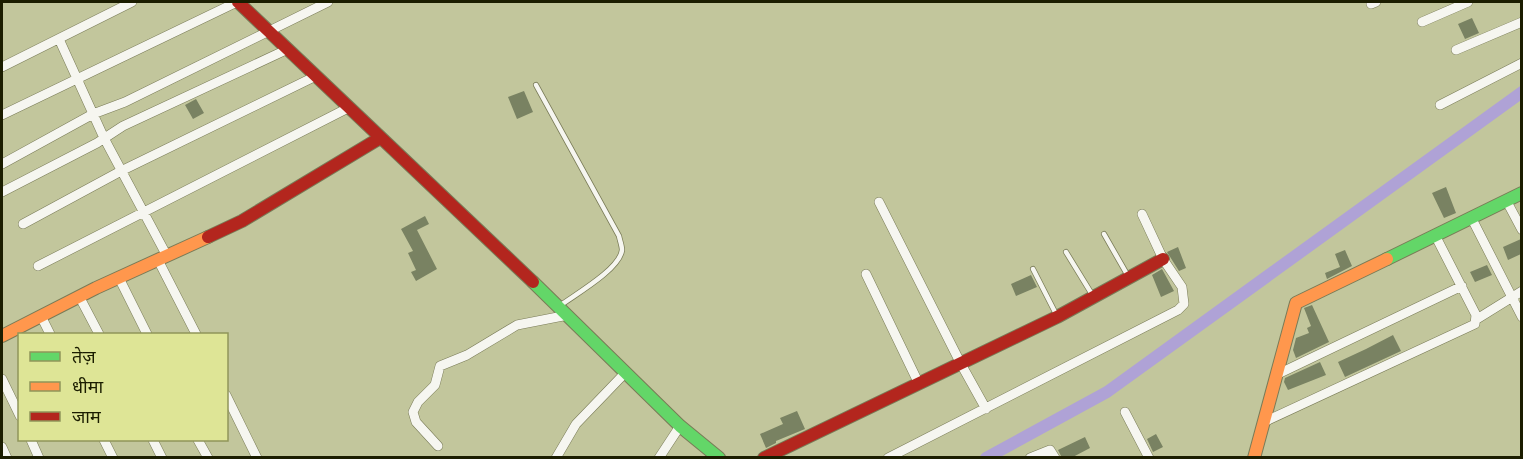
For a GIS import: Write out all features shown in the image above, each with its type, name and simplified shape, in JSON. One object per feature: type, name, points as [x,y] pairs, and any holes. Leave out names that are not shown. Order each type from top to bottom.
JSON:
[{"type":"street","points":[[2,67],[132,2]]},
{"type":"street","points":[[2,115],[76,77],[238,2],[563,311],[680,426],[719,458]]},
{"type":"street","points":[[2,164],[93,114],[125,102],[328,2]]},
{"type":"street","points":[[1422,22],[1468,2]]},
{"type":"street","points":[[1456,50],[1521,22]]},
{"type":"street","points":[[59,39],[104,138],[143,212],[196,333]]},
{"type":"street","points":[[2,192],[123,126],[288,49]]},
{"type":"street","points":[[1440,105],[1521,63]]},
{"type":"street","points":[[23,224],[121,171],[316,76]]},
{"type":"street","points":[[38,266],[348,108]]},
{"type":"street","points":[[2,336],[79,297],[242,221],[380,138]]},
{"type":"street","points":[[1254,458],[1266,421],[1296,303],[1521,194]]},
{"type":"street","points":[[1506,200],[1521,230]]},
{"type":"street","points":[[879,202],[986,409]]},
{"type":"street","points":[[888,458],[1178,310],[1184,304],[1182,287],[1163,259],[1142,214]]},
{"type":"street","points":[[1471,217],[1521,317]]},
{"type":"street","points":[[1435,235],[1477,319]]},
{"type":"street","points":[[764,458],[1057,317],[1163,259]]},
{"type":"street","points":[[866,274],[919,384]]},
{"type":"street","points":[[119,278],[146,333]]},
{"type":"street","points":[[1278,374],[1462,286]]},
{"type":"street","points":[[1266,421],[1471,326],[1477,319],[1521,291]]},
{"type":"street","points":[[79,297],[98,333]]},
{"type":"street","points":[[438,446],[416,422],[413,412],[418,402],[435,385],[440,366],[467,355],[517,325],[563,311]]},
{"type":"street","points":[[41,316],[50,333]]},
{"type":"street","points":[[556,458],[576,424],[626,372]]},
{"type":"street","points":[[2,379],[18,412]]},
{"type":"street","points":[[228,399],[257,458]]},
{"type":"street","points":[[1125,412],[1149,458]]},
{"type":"street","points":[[659,458],[680,426]]},
{"type":"street","points":[[31,441],[39,458]]},
{"type":"street","points":[[104,441],[113,458]]},
{"type":"street","points":[[154,441],[162,458]]},
{"type":"street","points":[[199,441],[208,458]]},
{"type":"street","points":[[2,447],[7,458]]},
{"type":"street","points":[[1030,458],[1050,450],[1055,458]]},
{"type":"lane","points":[[536,85],[619,236],[622,249],[619,260],[563,311]]},
{"type":"lane","points":[[1104,234],[1130,278]]},
{"type":"lane","points":[[1066,252],[1094,296]]},
{"type":"lane","points":[[1033,268],[1057,317]]},
{"type":"building","points":[[1472,18],[1479,33],[1465,39],[1458,24]]},
{"type":"building","points":[[524,91],[533,112],[517,119],[508,97]]},
{"type":"building","points":[[196,99],[204,113],[193,119],[185,105]]},
{"type":"building","points":[[1446,187],[1456,213],[1444,218],[1432,193]]},
{"type":"building","points":[[425,216],[429,224],[417,230],[437,269],[416,281],[411,272],[416,270],[408,253],[413,251],[401,229]]},
{"type":"building","points":[[1521,239],[1521,254],[1508,260],[1503,247]]},
{"type":"building","points":[[1178,247],[1186,268],[1179,271],[1167,252]]},
{"type":"building","points":[[1345,250],[1352,266],[1327,279],[1325,273],[1340,267],[1335,254]]},
{"type":"building","points":[[1487,265],[1492,275],[1475,282],[1470,272]]},
{"type":"building","points":[[1162,269],[1174,291],[1161,297],[1152,275]]},
{"type":"building","points":[[1031,275],[1037,287],[1016,296],[1011,284]]},
{"type":"building","points":[[1312,305],[1329,342],[1296,358],[1293,350],[1296,338],[1309,333],[1307,328],[1311,326],[1304,308]]},
{"type":"building","points":[[1393,335],[1401,351],[1345,377],[1338,362]]},
{"type":"building","points":[[1320,362],[1326,375],[1288,390],[1284,382],[1285,378]]},
{"type":"building","points":[[797,411],[805,429],[776,441],[766,448],[760,434],[783,424],[780,418]]},
{"type":"building","points":[[1156,434],[1163,447],[1153,452],[1147,439]]},
{"type":"building","points":[[1085,437],[1090,448],[1071,458],[1062,458],[1058,450]]},
{"type":"waterway","points":[[986,458],[1107,392],[1522,92]]},
{"type":"traffic: fast","points":[[1387,259],[1522,193]]},
{"type":"traffic: fast","points":[[533,282],[680,426],[719,458]]},
{"type":"traffic: slow","points":[[2,336],[96,288],[208,237]]},
{"type":"traffic: slow","points":[[1254,458],[1296,303],[1387,259]]},
{"type":"traffic: jam","points":[[238,2],[533,282]]},
{"type":"traffic: jam","points":[[208,237],[242,221],[380,138]]},
{"type":"traffic: jam","points":[[764,458],[1057,317],[1163,259]]}]
